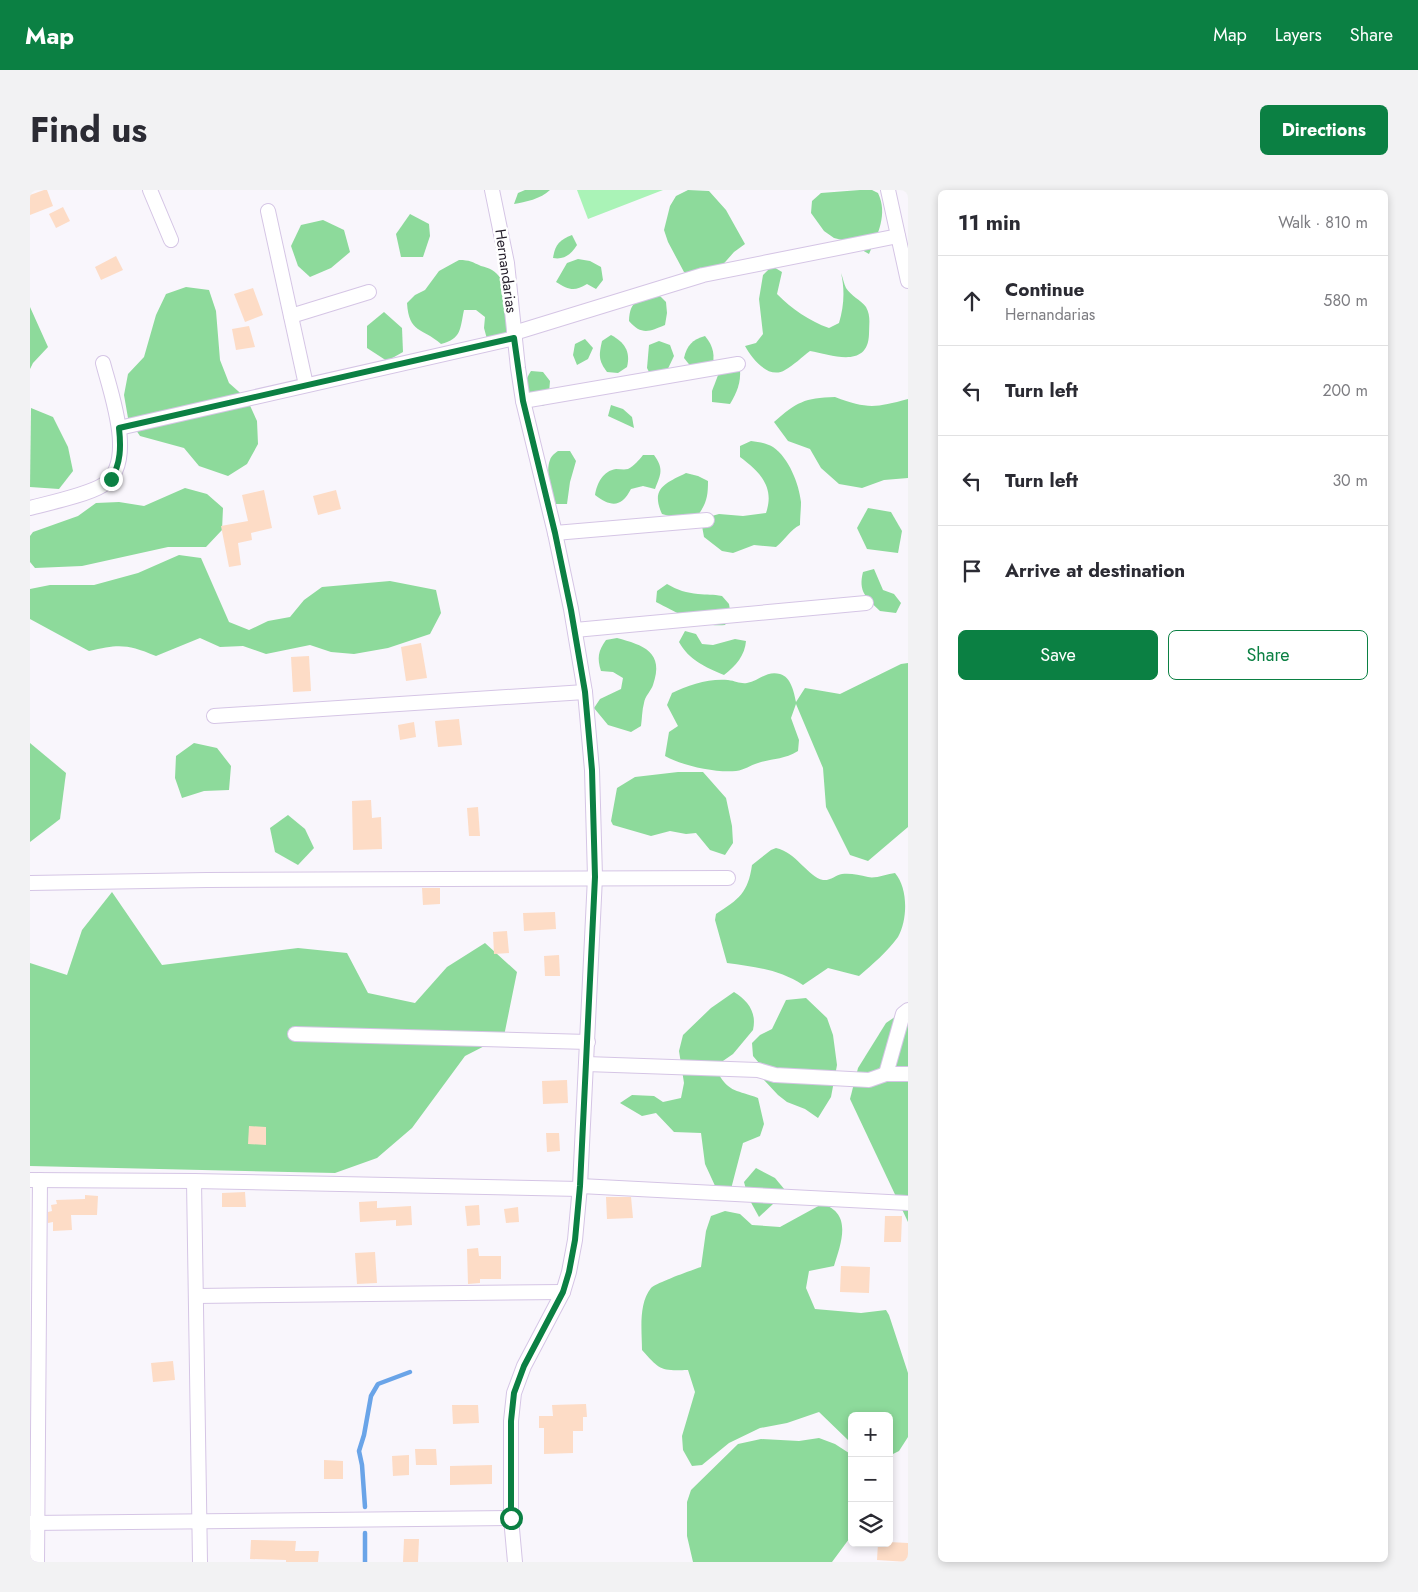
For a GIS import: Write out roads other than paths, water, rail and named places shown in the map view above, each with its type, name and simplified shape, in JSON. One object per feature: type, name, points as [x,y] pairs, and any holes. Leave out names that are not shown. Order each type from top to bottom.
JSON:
[{"type":"street","points":[[150,190],[171,240]]},
{"type":"street","name":"Hernandarias","points":[[492,190],[507,263],[523,401],[555,533],[575,630],[585,692],[592,770],[595,877],[580,1188],[573,1248],[563,1292],[524,1366],[514,1393],[511,1421],[511,1518],[515,1562]]},
{"type":"street","points":[[888,190],[908,281]]},
{"type":"street","points":[[268,211],[306,385]]},
{"type":"street","points":[[119,428],[514,336],[703,276],[898,236]]},
{"type":"street","points":[[291,316],[369,292]]},
{"type":"street","points":[[30,508],[97,488],[111,479],[116,472],[119,462],[119,428],[103,363]]},
{"type":"street","points":[[523,401],[738,364]]},
{"type":"street","points":[[555,533],[707,520]]},
{"type":"street","points":[[575,630],[866,603]]},
{"type":"street","points":[[214,716],[585,692]]},
{"type":"street","points":[[30,883],[595,877],[728,878]]},
{"type":"street","points":[[886,1074],[903,1014],[908,1010]]},
{"type":"street","points":[[295,1034],[588,1042]]},
{"type":"street","points":[[586,1064],[758,1070],[775,1075],[869,1080],[886,1074],[908,1074]]},
{"type":"street","points":[[37,1562],[34,1523],[35,1180],[580,1188],[908,1203]]},
{"type":"street","points":[[194,1181],[200,1562]]},
{"type":"street","points":[[196,1296],[563,1292]]},
{"type":"street","points":[[34,1523],[511,1518]]},
{"type":"waterway","points":[[365,1507],[359,1451],[371,1396],[378,1384],[410,1372]]},
{"type":"waterway","points":[[365,1533],[365,1562]]}]
